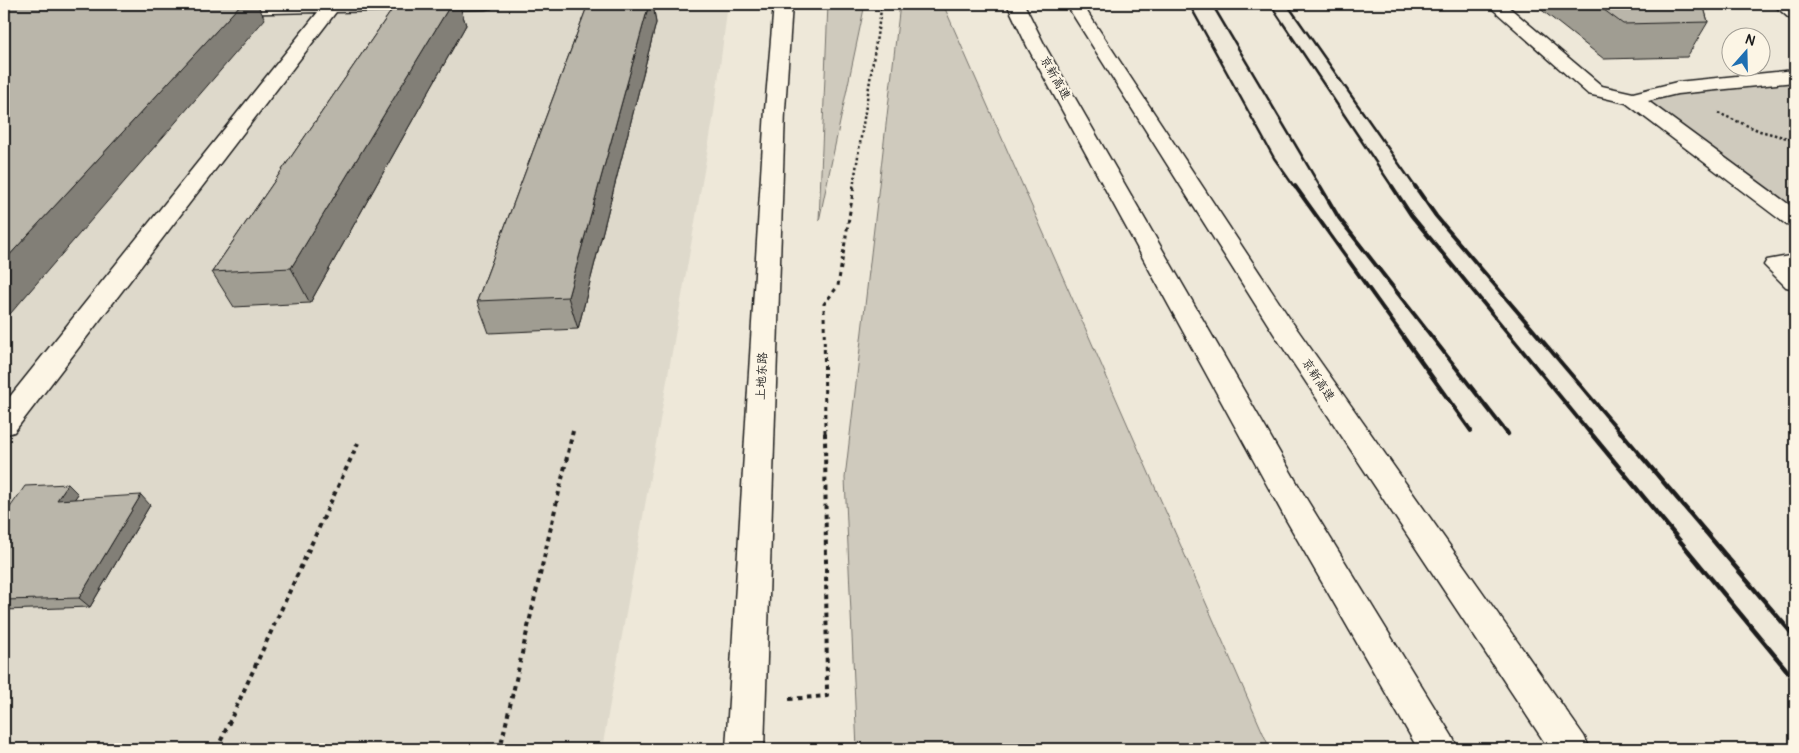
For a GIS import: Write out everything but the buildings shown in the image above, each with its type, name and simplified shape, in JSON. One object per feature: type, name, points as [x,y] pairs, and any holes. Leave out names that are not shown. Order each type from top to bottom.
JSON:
[{"type":"main road","points":[[202,10],[485,4]]},
{"type":"main road","name":"上地东路","points":[[745,749],[775,110],[783,4]]},
{"type":"main road","name":"京新高速","points":[[1015,4],[1036,46],[1296,509],[1440,749]]},
{"type":"main road","name":"京新高速","points":[[1074,4],[1283,328],[1571,749]]},
{"type":"main road","points":[[1495,4],[1595,90],[1633,99],[1795,220]]},
{"type":"main road","points":[[1781,4],[1795,14]]},
{"type":"main road","points":[[4,424],[331,7]]},
{"type":"main road","points":[[1633,99],[1677,88],[1795,76]]},
{"type":"main road","points":[[1795,263],[1776,266],[1795,281]]},
{"type":"path","points":[[746,703],[827,696],[824,304],[838,286],[882,4]]},
{"type":"path","points":[[1677,88],[1716,112],[1760,131],[1795,140]]},
{"type":"path","points":[[414,749],[501,745],[573,431]]},
{"type":"path","points":[[217,749],[358,443]]},
{"type":"shaded area","points":[[4,4],[728,4],[713,120],[602,749],[4,749]]},
{"type":"shaded area","points":[[828,4],[865,4],[819,221]]},
{"type":"shaded area","points":[[900,4],[943,4],[1270,749],[857,749],[845,478]]},
{"type":"shaded area","points":[[1795,76],[1795,220],[1633,99],[1677,88]]},
{"type":"railway","points":[[1189,4],[1274,158],[1295,188]]},
{"type":"railway","points":[[1212,4],[1321,188]]},
{"type":"railway","points":[[1270,4],[1393,188]]},
{"type":"railway","points":[[1287,4],[1416,188]]},
{"type":"railway","points":[[1295,186],[1471,431]]},
{"type":"railway","points":[[1320,186],[1339,218],[1507,433]]},
{"type":"railway","points":[[1392,186],[1411,215],[1590,433]]},
{"type":"railway","points":[[1415,186],[1436,216],[1621,433]]},
{"type":"railway","points":[[1589,431],[1795,680]]},
{"type":"railway","points":[[1620,431],[1795,637]]}]
